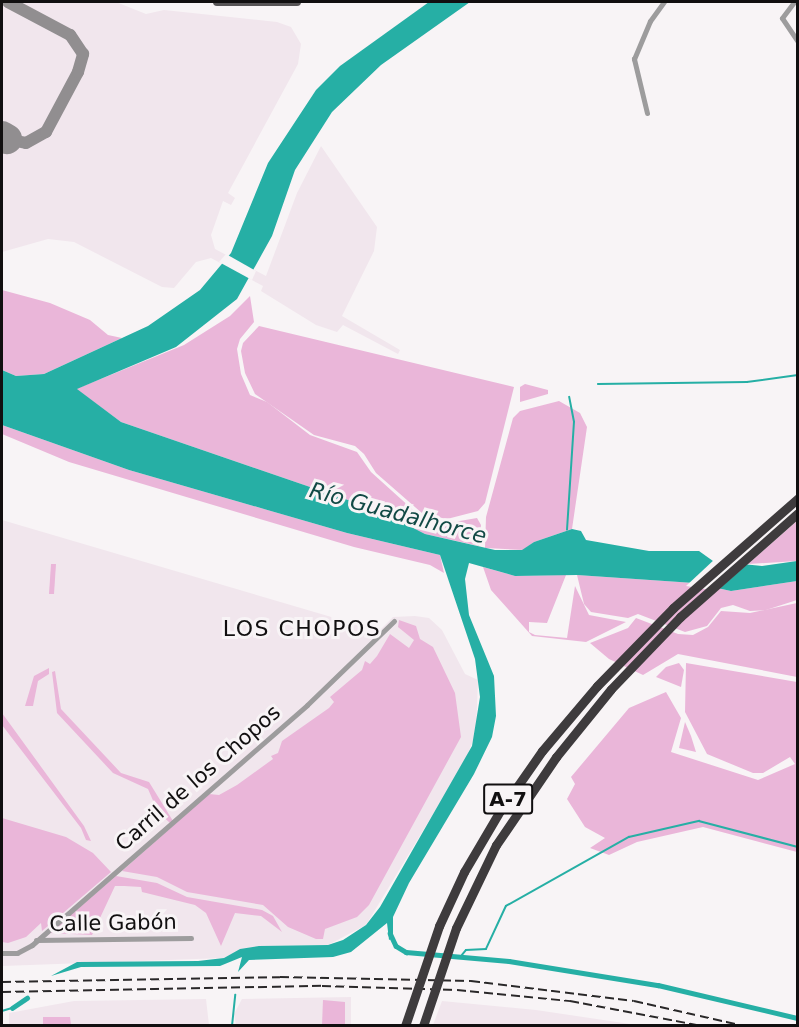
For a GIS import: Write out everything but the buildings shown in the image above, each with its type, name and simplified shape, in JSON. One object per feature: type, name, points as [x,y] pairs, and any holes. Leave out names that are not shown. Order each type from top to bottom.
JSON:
[{"type":"highway","name":"A-7","points":[[405,1026],[439,926],[464,872],[500,811],[542,751],[597,686],[722,561],[798,498]]},
{"type":"highway","name":"A-7","points":[[423,1026],[456,928],[496,845],[556,757],[611,689],[680,617],[798,513]]},
{"type":"main road","points":[[217,2],[297,2]]},
{"type":"street","points":[[647,113],[634,59],[650,21],[664,2]]},
{"type":"street","points":[[794,2],[782,18],[798,42]]},
{"type":"street","name":"Carril de los Chopos","points":[[2,953],[18,953],[36,940],[308,705],[394,621]]},
{"type":"street","name":"Calle Gabón","points":[[36,940],[191,938]]},
{"type":"shaded area","points":[[2,2],[116,2],[146,14],[164,10],[277,22],[291,27],[301,44],[298,64],[228,193],[235,198],[231,205],[223,201],[211,235],[215,249],[266,276],[297,193],[321,146],[377,227],[374,251],[342,316],[400,350],[398,354],[343,325],[337,332],[316,325],[261,291],[263,286],[211,258],[196,262],[174,288],[162,287],[74,242],[48,239],[2,252]]},
{"type":"shaded area","points":[[2,290],[50,303],[90,320],[108,335],[122,338],[44,374],[16,376],[2,370]]},
{"type":"shaded area","points":[[250,296],[254,322],[240,339],[237,349],[241,374],[250,395],[267,402],[310,435],[357,452],[371,472],[422,518],[448,523],[477,518],[481,525],[479,546],[425,534],[380,511],[121,422],[76,389],[184,345],[230,316]]},
{"type":"shaded area","points":[[259,326],[514,387],[485,503],[478,511],[447,519],[423,514],[376,473],[364,454],[355,446],[314,435],[255,394],[245,373],[241,351],[243,343]]},
{"type":"shaded area","points":[[525,384],[548,390],[548,394],[520,402],[520,387]]},
{"type":"shaded area","points":[[559,401],[580,413],[587,427],[572,529],[534,542],[523,550],[485,548],[486,517],[513,418],[520,411]]},
{"type":"shaded area","points":[[2,425],[129,470],[347,533],[440,555],[444,573],[430,565],[354,547],[69,462],[2,434]]},
{"type":"shaded area","points":[[2,520],[379,631],[393,617],[415,616],[429,618],[442,630],[465,674],[478,680],[476,733],[465,761],[366,925],[328,945],[259,946],[240,949],[224,958],[2,966]]},
{"type":"shaded area","points":[[797,521],[797,561],[748,564]]},
{"type":"shaded area","points":[[51,564],[56,564],[54,594],[49,594]]},
{"type":"shaded area","points":[[483,567],[515,576],[566,575],[547,623],[529,622],[529,632],[535,635],[567,638],[575,586],[589,615],[626,622],[586,642],[532,636],[491,590]]},
{"type":"shaded area","points":[[577,575],[694,583],[731,591],[797,581],[797,600],[766,610],[750,611],[733,605],[721,608],[707,626],[685,632],[638,614],[628,618],[591,612],[584,604]]},
{"type":"shaded area","points":[[797,603],[797,677],[678,654],[643,675],[609,659],[590,643],[628,628],[636,618],[678,634],[693,635],[708,627],[721,611],[750,613]]},
{"type":"shaded area","points":[[399,620],[416,626],[420,639],[433,647],[455,693],[461,737],[369,905],[357,917],[325,929],[323,939],[316,939],[288,927],[263,905],[187,892],[157,877],[122,871],[209,794],[219,795],[273,759],[271,756],[278,753],[282,741],[329,708],[334,702],[330,697],[362,670],[365,661],[370,664],[390,634],[409,648],[414,640],[398,627]]},
{"type":"shaded area","points":[[679,663],[684,670],[681,687],[656,677],[666,667]]},
{"type":"shaded area","points":[[686,663],[797,682],[797,852],[703,827],[637,842],[609,855],[590,848],[605,838],[585,827],[567,799],[575,784],[571,777],[629,708],[666,692],[681,718],[671,752],[758,780],[795,764],[790,757],[763,773],[753,773],[707,754],[685,712]]},
{"type":"shaded area","points":[[49,668],[49,674],[38,681],[33,706],[25,706],[34,676]]},
{"type":"shaded area","points":[[55,671],[61,709],[121,773],[149,782],[173,821],[170,823],[158,812],[148,789],[113,773],[57,713],[52,672]]},
{"type":"shaded area","points":[[2,713],[84,826],[91,841],[86,840],[81,828],[2,725]]},
{"type":"shaded area","points":[[685,722],[691,736],[696,752],[679,748]]},
{"type":"shaded area","points":[[2,818],[66,837],[93,853],[111,872],[42,931],[41,923],[26,937],[8,943],[2,942]]},
{"type":"shaded area","points":[[116,876],[157,883],[187,897],[262,910],[273,916],[282,932],[261,916],[235,913],[221,946],[206,913],[195,905],[142,892],[141,887],[115,886],[92,935],[50,933]]},
{"type":"shaded area","points":[[351,997],[351,1025],[236,1025],[234,1014],[242,999]]},
{"type":"shaded area","points":[[206,999],[209,1025],[9,1025],[9,1013],[74,1001]]},
{"type":"shaded area","points":[[323,1000],[345,1002],[345,1025],[322,1025]]},
{"type":"shaded area","points":[[442,1001],[536,1010],[637,1025],[433,1025]]},
{"type":"shaded area","points":[[43,1017],[70,1017],[71,1025],[43,1025]]},
{"type":"water","points":[[429,2],[470,2],[381,65],[332,112],[295,170],[272,236],[237,299],[176,347],[77,389],[121,422],[380,511],[425,534],[495,550],[522,550],[534,542],[572,529],[581,531],[586,540],[649,551],[699,551],[713,561],[762,566],[797,561],[797,581],[731,591],[694,583],[577,575],[515,576],[469,563],[465,579],[469,615],[494,676],[496,716],[492,737],[474,774],[409,883],[393,917],[393,938],[389,940],[387,923],[351,952],[333,957],[249,960],[238,972],[242,957],[220,966],[81,967],[51,976],[77,962],[198,961],[224,958],[240,949],[259,946],[328,945],[343,940],[366,925],[380,907],[472,746],[480,697],[475,659],[440,555],[347,533],[129,470],[2,425],[2,370],[16,376],[44,374],[148,326],[200,290],[231,253],[268,163],[316,90],[340,66]]},
{"type":"pier","points":[[226,254],[256,271],[252,280],[219,262]]},
{"type":"pier","points":[[716,558],[751,561],[717,591],[686,586]]},
{"type":"waterway","points":[[598,384],[747,382],[798,375]]},
{"type":"waterway","points":[[567,530],[574,422],[569,397]]},
{"type":"waterway","points":[[462,955],[466,950],[486,949],[506,906],[629,837],[699,821],[798,847]]},
{"type":"waterway","points":[[390,933],[396,946],[406,952],[509,961],[658,985],[798,1018]]},
{"type":"waterway","points":[[232,1026],[235,995]]},
{"type":"waterway","points":[[12,1008],[27,998]]},
{"type":"waterway","points":[[2,1011],[12,1008]]},
{"type":"taxiway","points":[[7,139],[26,143],[46,132],[78,72],[83,54],[70,35],[8,2]]},
{"type":"runway","points":[[2,136],[7,139]]},
{"type":"railway","points":[[2,982],[280,977],[471,981],[634,1001],[744,1026]]},
{"type":"railway","points":[[2,992],[322,986],[457,990],[570,1001],[702,1026]]},
{"type":"district","name":"LOS CHOPOS","points":[[302,629]]},
{"type":"water label","name":"Río Guadalhorce","points":[[398,513]]}]
